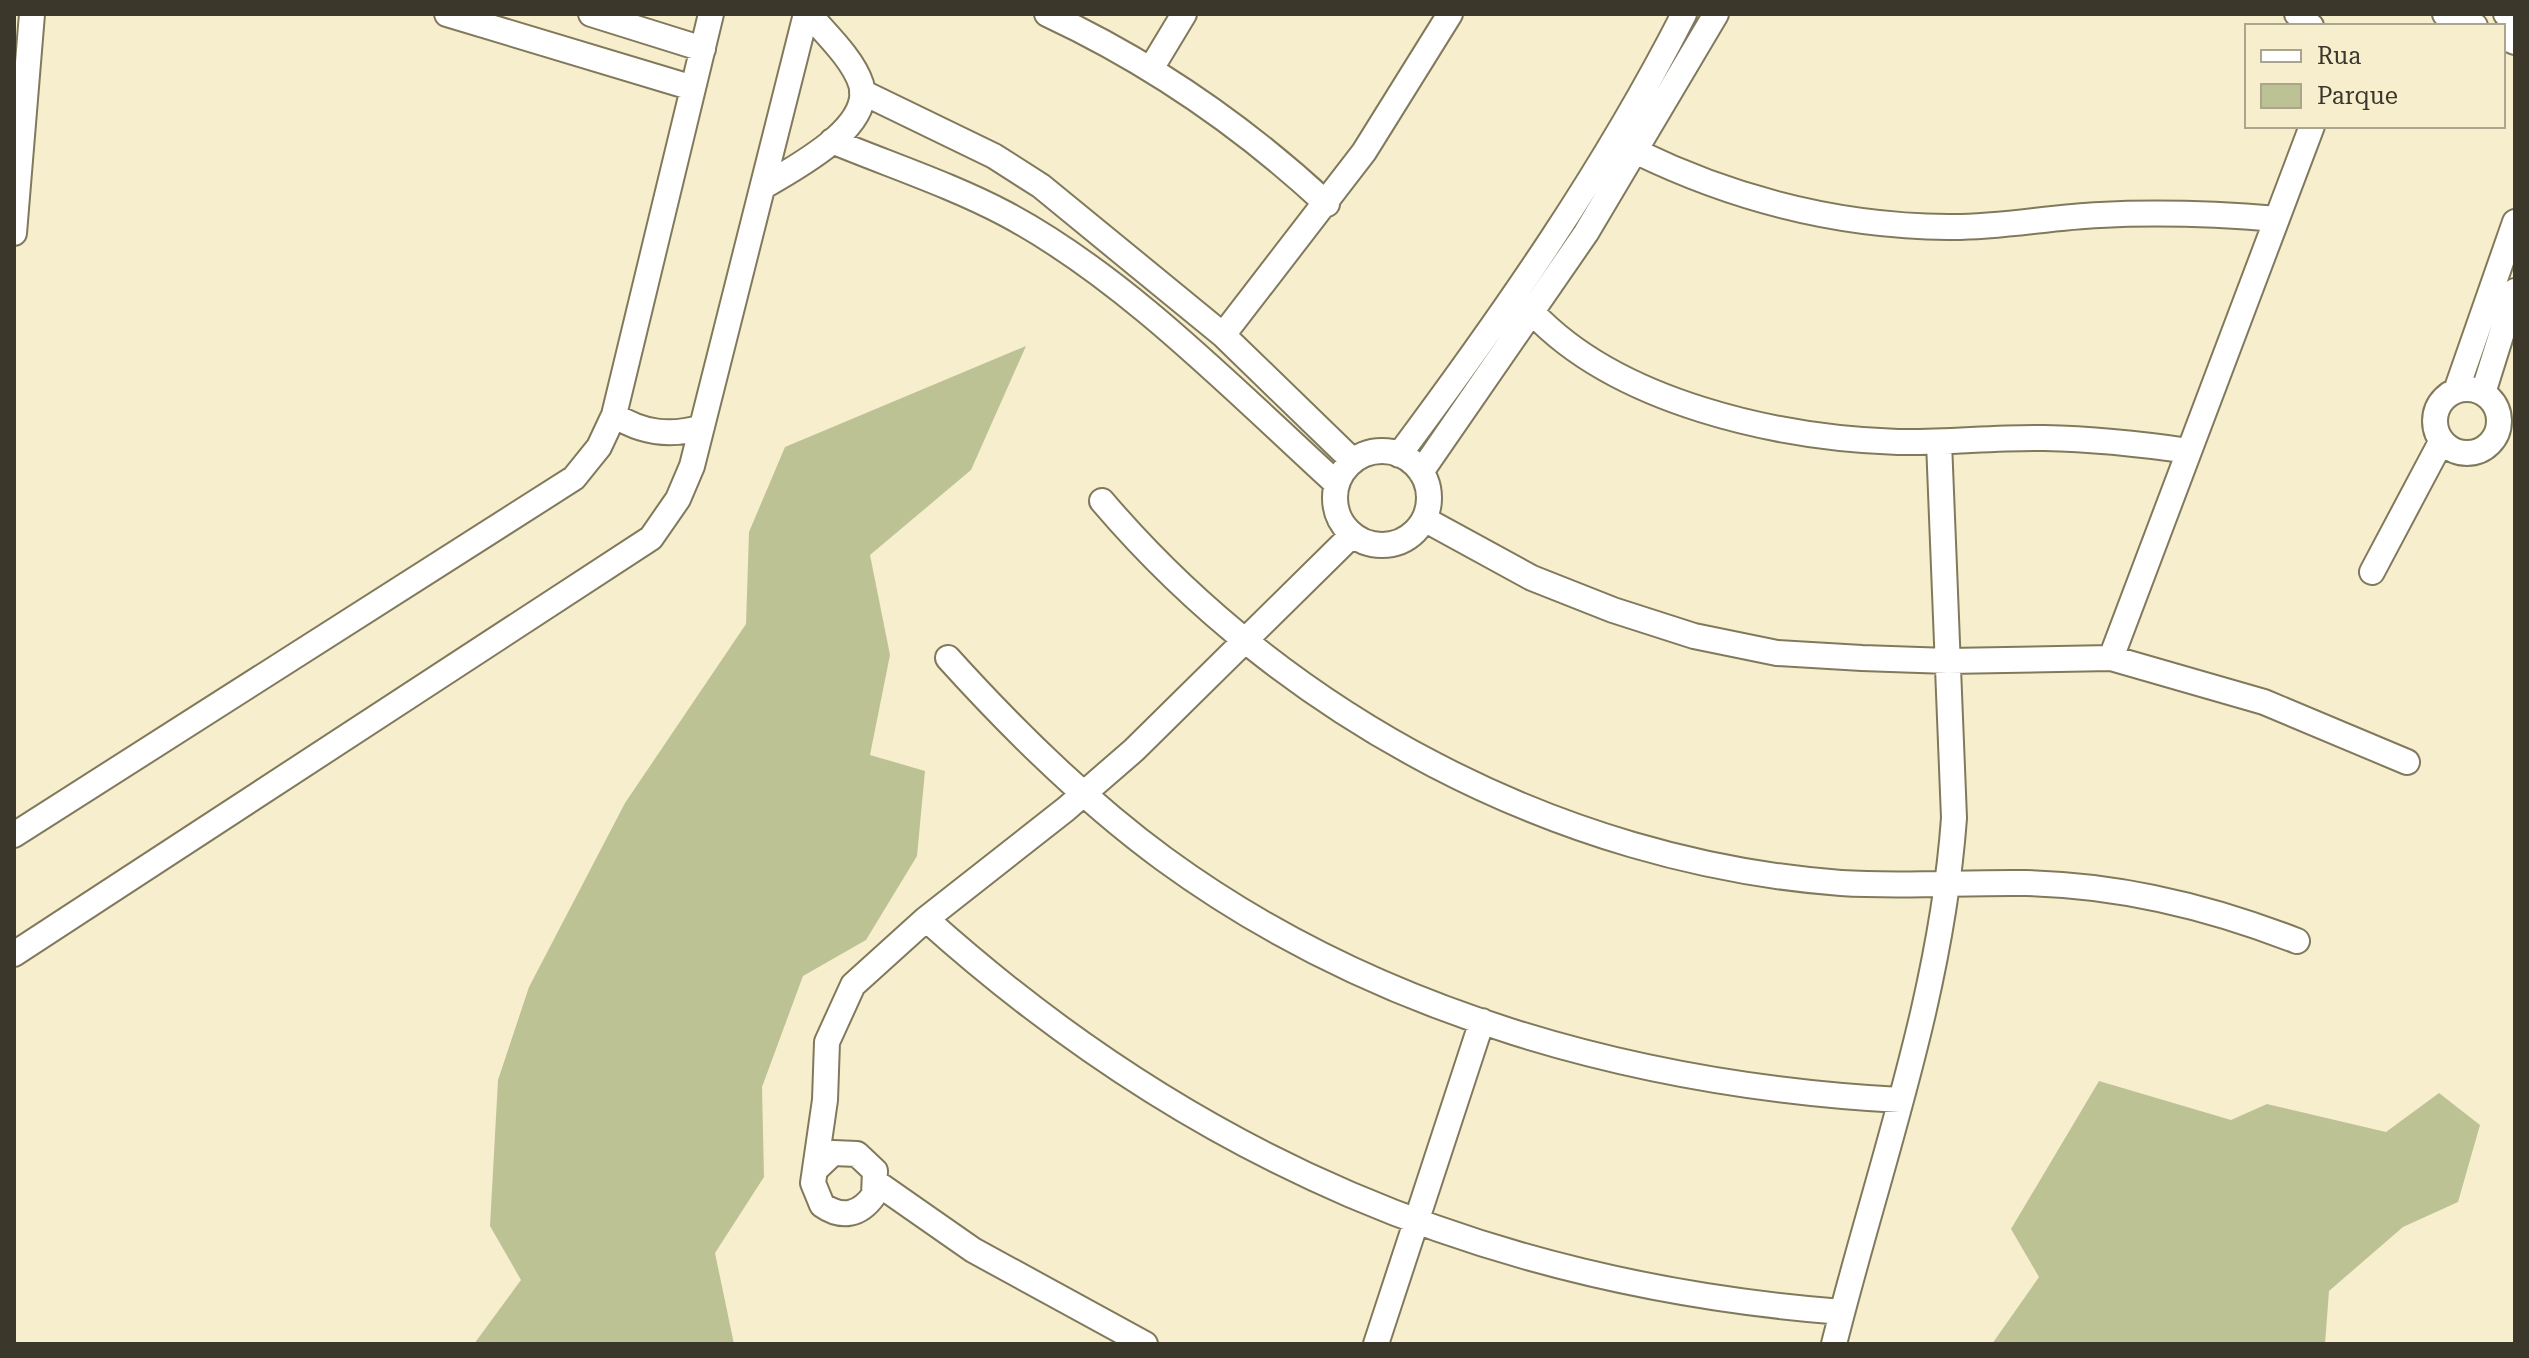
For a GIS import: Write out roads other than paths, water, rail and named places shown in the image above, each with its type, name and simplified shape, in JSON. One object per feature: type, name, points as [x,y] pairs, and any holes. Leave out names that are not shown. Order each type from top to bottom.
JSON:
[{"type":"street","points":[[14,233],[32,14]]},
{"type":"street","points":[[447,14],[693,88]]},
{"type":"street","points":[[591,14],[703,49]]},
{"type":"street","points":[[14,835],[574,478],[599,447],[614,415],[711,14]]},
{"type":"street","points":[[763,187],[832,141],[855,116],[862,92],[860,82],[841,53],[807,14]]},
{"type":"street","points":[[14,954],[651,538],[686,483],[807,14]]},
{"type":"street","points":[[1047,14],[1152,67],[1247,133],[1327,204]]},
{"type":"street","points":[[1152,67],[1184,14]]},
{"type":"street","points":[[1223,335],[1327,204],[1399,99],[1450,14]]},
{"type":"street","points":[[1399,455],[1552,242],[1630,113],[1684,14]]},
{"type":"street","points":[[1421,472],[1533,313],[1637,152],[1716,14]]},
{"type":"street","points":[[2445,14],[2470,24]]},
{"type":"street","points":[[2506,14],[2515,17]]},
{"type":"street","points":[[862,92],[994,156],[1041,186],[1223,335],[1353,461]]},
{"type":"street","points":[[2111,658],[2311,128]]},
{"type":"street","points":[[832,141],[1008,215],[1078,260],[1201,360],[1337,484]]},
{"type":"street","points":[[1637,152],[1736,194],[1792,210],[1864,223],[1952,227],[2151,213],[2277,219]]},
{"type":"street","points":[[2456,391],[2483,393],[2496,407],[2507,430],[2480,451],[2459,453],[2441,442],[2436,433],[2436,412],[2440,403],[2456,391],[2515,222]]},
{"type":"street","points":[[2483,393],[2515,291]]},
{"type":"street","points":[[1533,313],[1557,338],[1587,360],[1696,406],[1816,434],[1939,442],[2056,438],[2189,451]]},
{"type":"street","points":[[614,415],[651,431],[677,433],[702,427]]},
{"type":"street","points":[[1834,1344],[1927,1008],[1948,886],[1954,818],[1939,442]]},
{"type":"street","points":[[2372,572],[2441,442]]},
{"type":"street","points":[[1379,451],[1399,455],[1421,472],[1429,492],[1424,519],[1416,531],[1392,544],[1364,542],[1352,535],[1337,511],[1337,484],[1353,461],[1379,451]]},
{"type":"street","points":[[1102,501],[1178,582],[1334,705],[1392,741],[1475,785],[1575,826],[1679,857],[1786,877],[1867,884],[1948,886],[2027,883],[2145,895],[2222,914],[2297,941]]},
{"type":"street","points":[[1424,519],[1532,578],[1613,610],[1694,636],[1777,653],[1948,661],[2111,658],[2264,702],[2407,762]]},
{"type":"street","points":[[918,1213],[845,1214],[822,1205],[813,1183],[825,1100],[827,1042],[853,985],[926,919],[1084,794],[1249,640],[1352,535]]},
{"type":"street","points":[[948,658],[991,706],[1084,794],[1165,860],[1251,914],[1353,968],[1482,1021],[1582,1053],[1708,1081],[1835,1097],[1900,1100]]},
{"type":"street","points":[[926,919],[1024,1003],[1129,1078],[1252,1150],[1417,1223],[1536,1261],[1642,1286],[1718,1299],[1842,1312]]},
{"type":"street","points":[[1376,1344],[1482,1021]]},
{"type":"street","points":[[825,1100],[845,1151]]},
{"type":"street","points":[[815,1170],[822,1160],[845,1151],[868,1160],[877,1183],[918,1213],[1030,1284],[1145,1344]]},
{"type":"street","points":[[857,1212],[874,1195],[877,1183]]}]
